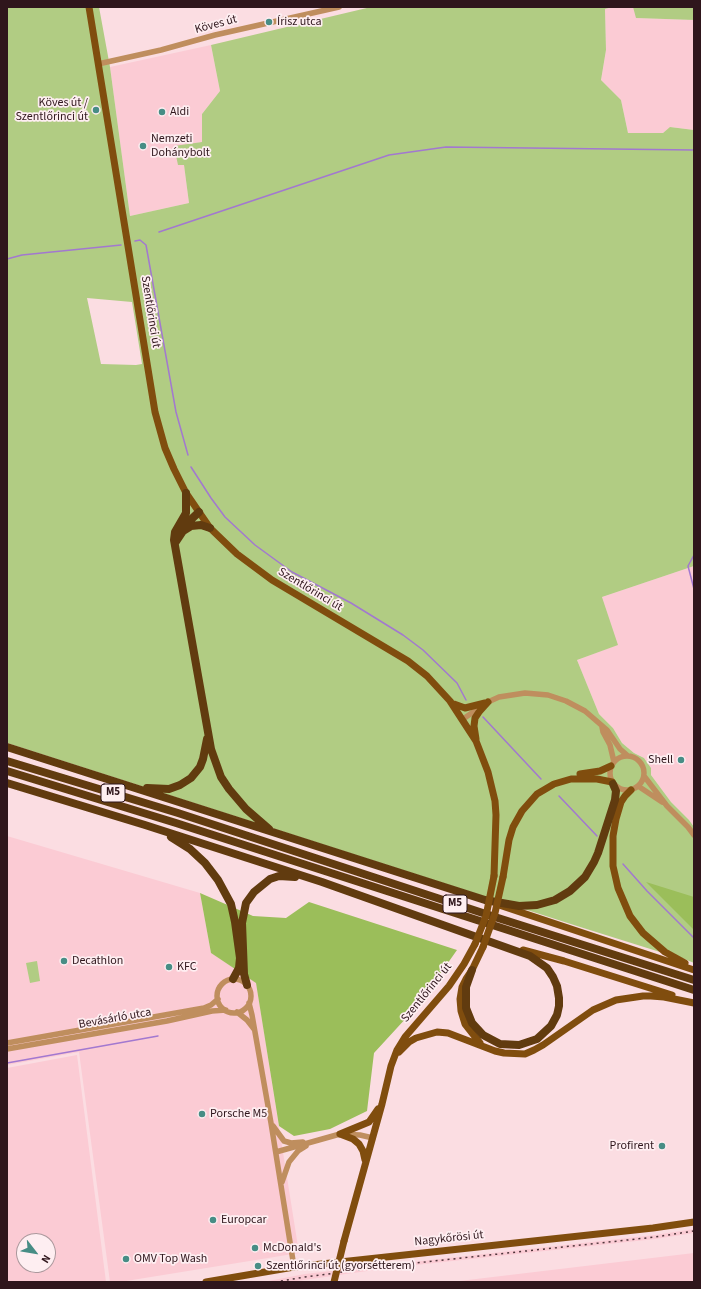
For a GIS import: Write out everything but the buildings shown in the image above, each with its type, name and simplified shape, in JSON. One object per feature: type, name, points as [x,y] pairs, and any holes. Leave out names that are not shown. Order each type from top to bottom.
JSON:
[{"type":"highway","points":[[186,493],[186,510],[184,518],[175,532],[174,543],[208,734],[214,759],[221,777],[229,789],[246,809],[275,833]]},
{"type":"highway","points":[[184,518],[190,514],[199,512]]},
{"type":"highway","points":[[174,543],[177,534],[182,527],[199,512]]},
{"type":"highway","points":[[174,543],[183,532],[191,526],[201,525],[210,528]]},
{"type":"highway","points":[[129,786],[169,788],[186,782],[200,767],[206,750],[208,734]]},
{"type":"highway","name":"M5","points":[[7,747],[485,900]]},
{"type":"highway","name":"M5","points":[[7,761],[178,813],[483,913],[694,980]]},
{"type":"highway","name":"M5","points":[[7,771],[210,834],[694,990]]},
{"type":"highway","name":"M5","points":[[7,783],[145,825],[365,896],[460,932],[496,943]]},
{"type":"highway","points":[[485,900],[511,905],[532,906],[555,900],[575,888],[588,872],[598,852],[615,800],[616,791],[612,783]]},
{"type":"highway","points":[[145,825],[174,838],[190,849],[205,863],[221,884],[231,904],[235,922],[240,964],[237,974],[233,979]]},
{"type":"highway","points":[[247,985],[244,974],[242,923],[244,910],[250,897],[264,883],[279,876],[298,877],[322,882]]},
{"type":"highway","points":[[472,970],[466,987],[465,1000],[470,1019],[479,1032],[494,1041],[512,1045],[531,1042],[547,1030],[557,1015],[559,1006],[559,992],[553,977],[544,965],[535,958],[496,943]]},
{"type":"main road","name":"Szentlőrinci út","points":[[88,7],[155,412],[168,457],[186,493],[210,528],[237,554],[268,578],[381,644],[411,664],[431,680],[450,701],[476,741],[488,772],[494,802],[497,828],[494,876],[489,906],[475,944],[450,986],[406,1037],[397,1050],[334,1282]]},
{"type":"main road","points":[[450,701],[459,707],[465,708],[488,702]]},
{"type":"main road","points":[[476,741],[474,726],[475,718],[488,702]]},
{"type":"main road","points":[[571,779],[578,775],[600,771],[612,764]]},
{"type":"main road","points":[[482,1045],[469,1030],[461,1011],[460,999],[462,987],[483,947],[495,913],[510,836],[522,811],[542,791],[554,784],[571,779],[588,778],[612,783]]},
{"type":"main road","points":[[631,790],[621,802],[613,836],[612,856],[614,874],[620,894],[630,916],[650,940],[665,952],[694,968]]},
{"type":"main road","name":"M5","points":[[485,900],[652,956],[694,968]]},
{"type":"main road","name":"M5","points":[[496,943],[564,961],[694,1002]]},
{"type":"main road","points":[[394,1058],[409,1042],[423,1035],[438,1032],[448,1033],[504,1053],[525,1054],[547,1043],[593,1010],[616,1000],[643,996],[664,997],[694,1002]]},
{"type":"main road","points":[[340,1134],[369,1122],[382,1104]]},
{"type":"main road","points":[[340,1134],[353,1139],[359,1144],[365,1156],[365,1166]]},
{"type":"main road","name":"Nagykőrösi út","points":[[206,1282],[294,1267],[653,1228],[694,1222]]},
{"type":"street","name":"Köves út","points":[[98,64],[161,50],[215,35],[328,8],[339,7]]},
{"type":"street","points":[[463,719],[488,702],[499,697],[518,694],[548,695],[562,699],[580,708],[591,716],[612,736],[620,749],[628,756]]},
{"type":"street","points":[[602,727],[610,745],[612,764],[610,774],[612,783],[620,789],[631,790],[638,786],[644,776],[644,770],[641,763],[636,758],[628,756],[621,757],[612,764]]},
{"type":"street","points":[[644,776],[667,806],[694,835]]},
{"type":"street","points":[[638,786],[667,806]]},
{"type":"street","points":[[255,1031],[247,1020],[237,1012],[226,1010],[221,1006],[218,999],[218,992],[221,985],[226,981],[233,979],[241,980],[247,985],[250,994],[249,1003],[255,1031],[276,1152],[294,1267]]},
{"type":"street","points":[[7,1043],[204,1008],[211,1005],[218,999]]},
{"type":"street","points":[[237,1012],[244,1009],[249,1003]]},
{"type":"street","name":"Bevásárló utca","points":[[7,1049],[167,1021],[212,1011],[226,1010]]},
{"type":"street","points":[[271,1123],[284,1141],[291,1143],[311,1143]]},
{"type":"street","points":[[276,1152],[340,1134],[360,1134],[373,1138]]},
{"type":"street","points":[[281,1185],[289,1162],[298,1151],[311,1143]]},
{"type":"shaded area","points":[[612,7],[633,7],[637,18],[694,20],[694,130],[671,127],[663,133],[628,133],[621,100],[601,80],[606,50],[605,9]]},
{"type":"shaded area","points":[[211,45],[220,91],[202,114],[202,142],[175,147],[184,165],[189,203],[130,216],[110,67]]},
{"type":"shaded area","points":[[694,566],[694,827],[671,802],[651,775],[651,768],[644,758],[634,753],[622,743],[613,728],[599,714],[577,660],[617,645],[602,597]]},
{"type":"shaded area","points":[[7,836],[200,893],[211,953],[256,982],[299,1253],[120,1282],[110,1282],[79,1052],[7,1065]]},
{"type":"shaded area","points":[[77,1055],[106,1282],[7,1282],[7,1068]]},
{"type":"shaded area","points":[[694,1229],[694,1233],[655,1239],[388,1268],[290,1282],[263,1282],[305,1274],[655,1235]]},
{"type":"shaded area","points":[[694,1253],[694,1282],[451,1282]]},
{"type":"green space","points":[[7,7],[99,7],[110,67],[130,216],[189,203],[184,165],[178,165],[174,146],[202,142],[202,114],[220,91],[211,45],[371,7],[612,7],[605,9],[606,50],[601,80],[621,100],[628,133],[663,133],[670,127],[694,130],[694,566],[602,597],[618,645],[577,660],[599,714],[613,728],[622,743],[634,753],[644,758],[651,768],[651,775],[671,802],[694,827],[694,963],[675,955],[660,952],[577,926],[7,743]],"holes":[[[87,298],[132,302],[142,364],[101,364]]]},
{"type":"green space","points":[[633,7],[694,7],[694,20],[636,18]]},
{"type":"green space","points":[[646,882],[694,897],[694,930]]},
{"type":"green space","points":[[200,893],[253,916],[286,918],[309,902],[457,950],[419,1004],[374,1053],[367,1111],[330,1129],[294,1136],[279,1126],[256,983],[211,953]]},
{"type":"green space","points":[[37,961],[40,981],[30,983],[26,963]]},
{"type":"waterway","points":[[159,232],[389,155],[446,147],[694,150]]},
{"type":"waterway","points":[[135,241],[140,240],[146,245],[176,412],[188,455]]},
{"type":"waterway","points":[[7,259],[22,255],[121,245]]},
{"type":"waterway","points":[[191,467],[225,517],[255,545],[292,572],[351,603],[403,635],[423,650],[457,683],[466,700]]},
{"type":"waterway","points":[[694,555],[688,566],[694,589]]},
{"type":"waterway","points":[[483,717],[541,779]]},
{"type":"waterway","points":[[559,796],[597,836]]},
{"type":"waterway","points":[[623,864],[647,891],[694,938]]},
{"type":"waterway","points":[[7,1063],[158,1036]]},
{"type":"railway","points":[[275,1282],[388,1266],[655,1237],[694,1231]]},
{"type":"place","name":"Írisz utca","points":[[269,22]]},
{"type":"place","name":"Köves út / Szentlőrinci út","points":[[96,110]]},
{"type":"place","name":"Aldi","points":[[162,112]]},
{"type":"place","name":"Nemzeti Dohánybolt","points":[[143,146]]},
{"type":"place","name":"Shell","points":[[681,760]]},
{"type":"place","name":"Decathlon","points":[[64,961]]},
{"type":"place","name":"KFC","points":[[169,967]]},
{"type":"place","name":"Porsche M5","points":[[202,1114]]},
{"type":"place","name":"Profirent","points":[[662,1146]]},
{"type":"place","name":"Europcar","points":[[213,1220]]},
{"type":"place","name":"McDonald's","points":[[255,1248]]},
{"type":"place","name":"OMV Top Wash","points":[[126,1259]]},
{"type":"place","name":"Szentlőrinci út (gyorsétterem)","points":[[258,1266]]}]
